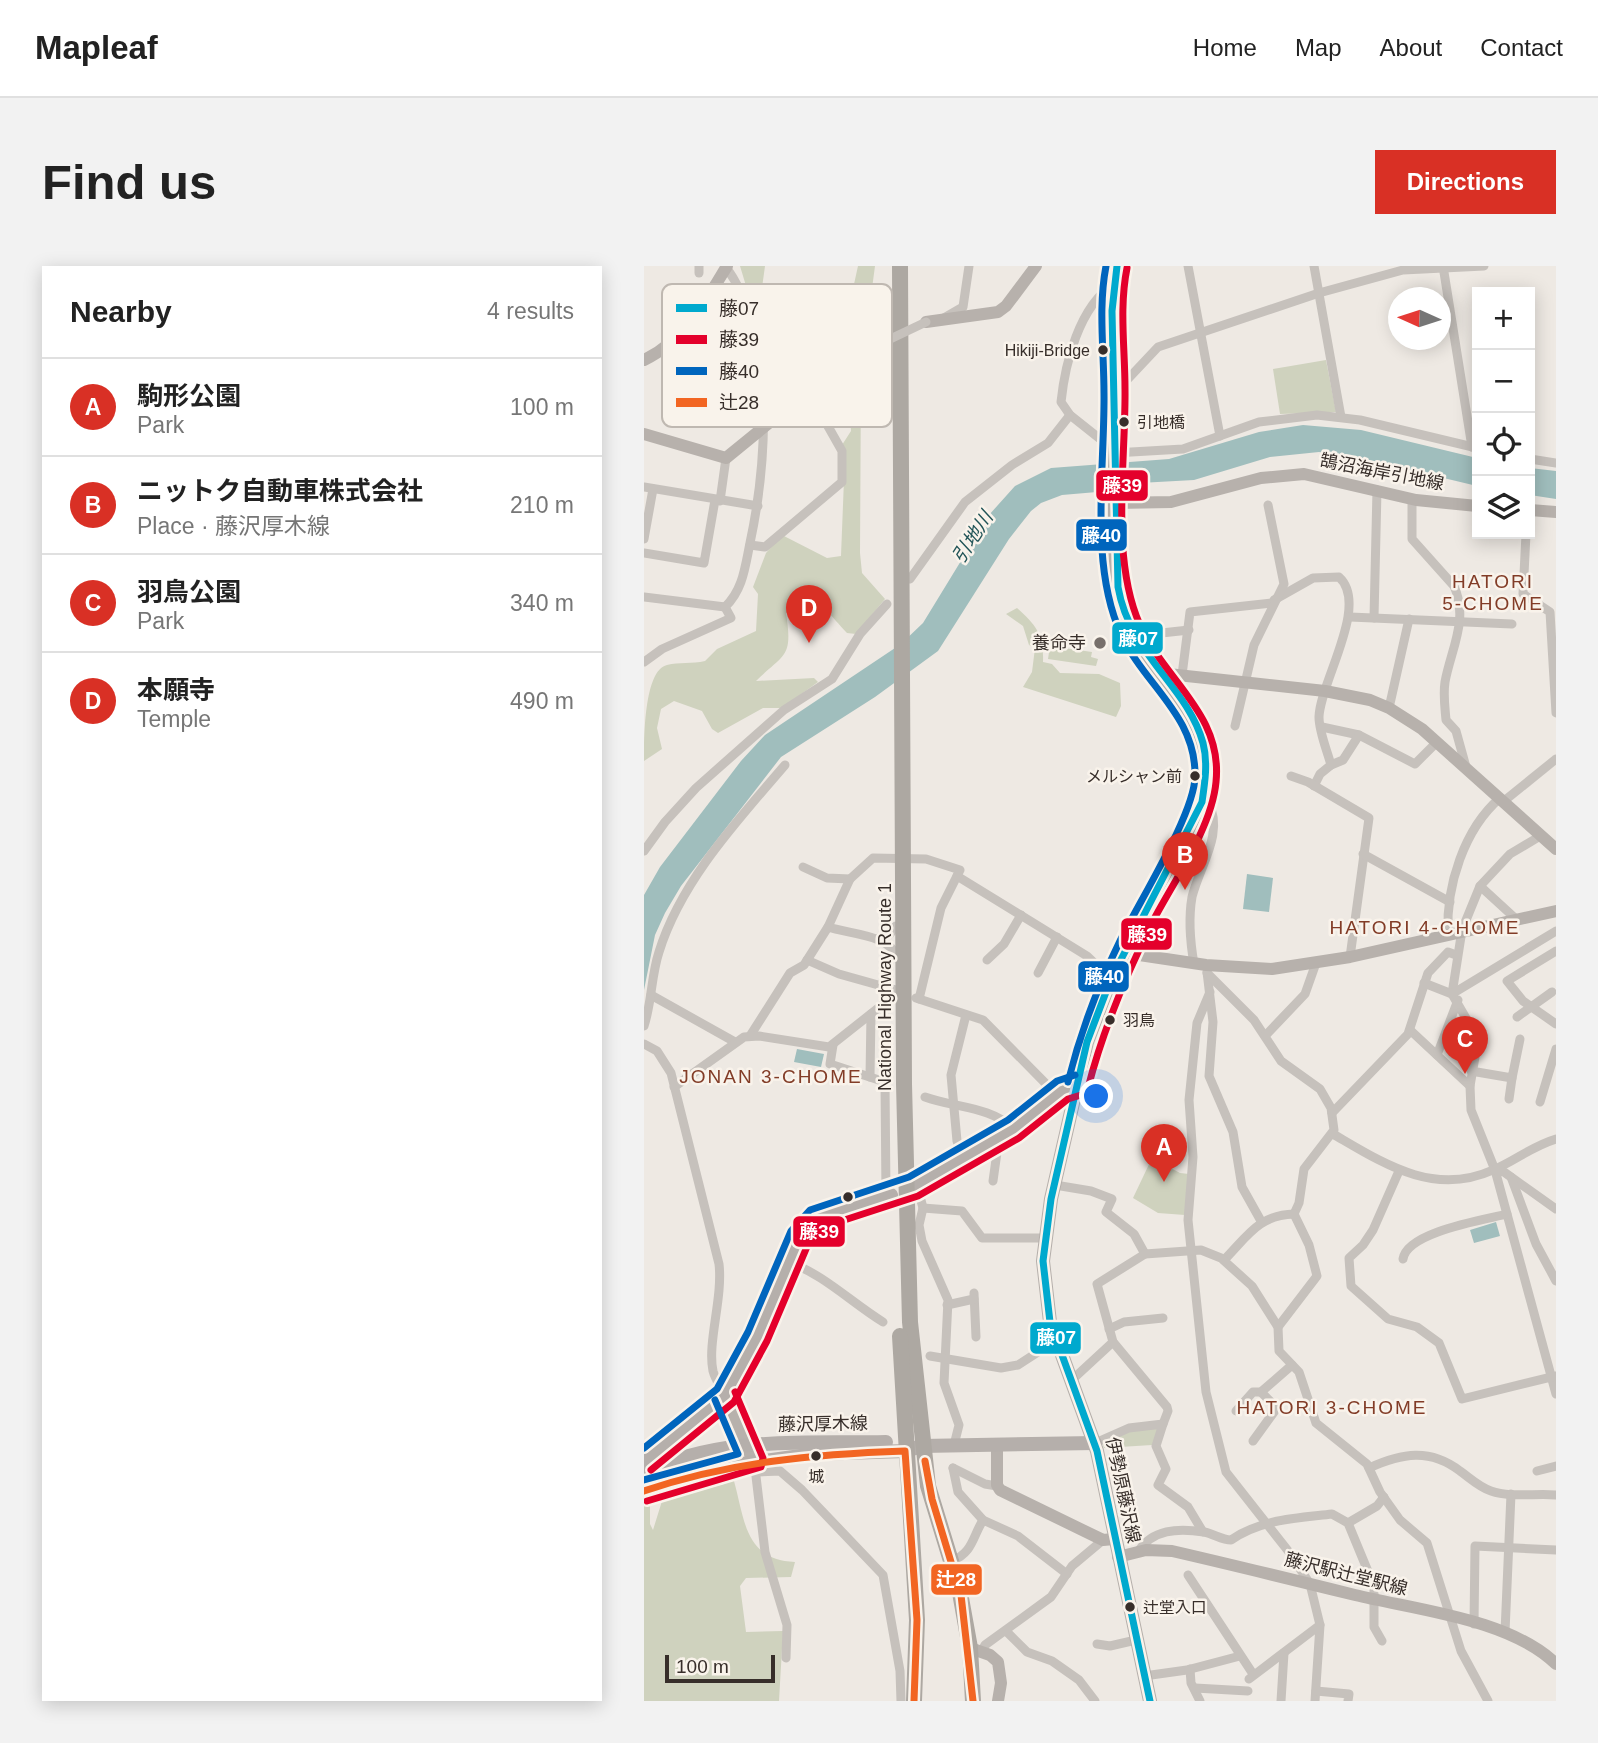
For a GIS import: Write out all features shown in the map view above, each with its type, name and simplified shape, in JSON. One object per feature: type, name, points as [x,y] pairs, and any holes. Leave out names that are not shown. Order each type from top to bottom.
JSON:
[{"type":"highway","name":"National Highway Route 1","points":[[892,266],[910,1322],[922,1446],[932,1505],[952,1561],[975,1650],[973,1701]]},
{"type":"highway","name":"National Highway Route 1","points":[[899,632],[900,266]]},
{"type":"highway","name":"National Highway Route 1","points":[[901,857],[896,926],[896,956],[904,994],[900,1312],[917,1620],[914,1701]]},
{"type":"main road","points":[[915,1186],[999,1139],[1063,1090],[1078,1085],[1087,1042],[1111,979],[1202,801],[1206,755],[1199,728],[1185,702],[1159,673],[1134,636],[1120,600],[1114,497],[1114,285],[1117,266]]},
{"type":"main road","name":"伊勢原藤沢線","points":[[1078,1085],[1045,1238],[1045,1300],[1055,1341],[1095,1443],[1109,1540],[1118,1557],[1150,1701]]},
{"type":"main road","points":[[644,1462],[725,1396],[757,1337],[800,1236],[817,1218],[888,1195]]},
{"type":"main road","name":"藤沢厚木線","points":[[644,1473],[692,1454],[747,1444],[922,1446],[1095,1443]]},
{"type":"main road","points":[[747,1444],[764,1451],[840,1452]]},
{"type":"main road","name":"藤沢厚木線","points":[[734,1465],[755,1467],[840,1452],[906,1446]]},
{"type":"street","points":[[714,284],[726,266],[738,284]]},
{"type":"street","points":[[942,319],[963,307],[969,266]]},
{"type":"street","points":[[892,338],[926,322],[978,317],[998,312],[1006,306],[1036,266]]},
{"type":"street","points":[[1188,266],[1220,436]]},
{"type":"street","points":[[1314,266],[1341,416]]},
{"type":"street","points":[[1115,387],[1126,380],[1155,349],[1319,293],[1403,268],[1484,266]]},
{"type":"street","points":[[1443,267],[1472,436]]},
{"type":"street","points":[[1114,285],[1100,293],[1090,309],[1069,361],[1060,402],[1070,415],[1114,454],[1183,449],[1259,422],[1297,416],[1341,416],[1472,448]]},
{"type":"street","points":[[644,360],[662,350]]},
{"type":"street","points":[[910,579],[965,502],[1012,465],[1048,443],[1070,415]]},
{"type":"street","points":[[644,553],[704,564],[726,458],[762,427]]},
{"type":"street","points":[[725,607],[738,592],[750,545],[758,506],[764,427]]},
{"type":"street","points":[[750,545],[765,547],[842,482],[842,451],[828,427]]},
{"type":"street","points":[[644,434],[726,458]]},
{"type":"street","points":[[1535,460],[1556,463]]},
{"type":"street","name":"鵠沼海岸引地線","points":[[1114,497],[1171,502],[1243,482],[1304,474],[1412,499],[1472,505]]},
{"type":"street","points":[[644,539],[649,488],[758,506]]},
{"type":"street","points":[[1374,618],[1377,490]]},
{"type":"street","points":[[1412,499],[1412,539],[1454,586],[1462,622],[1444,695],[1446,720],[1456,731],[1466,767]]},
{"type":"street","points":[[1235,726],[1243,682],[1254,645],[1284,581],[1268,505]]},
{"type":"street","points":[[1535,510],[1556,512]]},
{"type":"street","points":[[1526,539],[1523,594],[1553,612],[1556,713]]},
{"type":"street","points":[[1182,674],[1190,612],[1273,602],[1313,578],[1339,577],[1347,593],[1350,617],[1320,714],[1331,765]]},
{"type":"street","points":[[644,597],[725,607]]},
{"type":"street","points":[[644,852],[665,822],[696,789],[785,710],[832,679],[860,634],[887,604]]},
{"type":"street","points":[[644,662],[662,649],[731,618],[725,607]]},
{"type":"street","points":[[1350,617],[1512,624]]},
{"type":"street","points":[[1389,708],[1409,620]]},
{"type":"street","points":[[1134,636],[1188,630]]},
{"type":"street","points":[[1159,673],[1325,691],[1370,700],[1389,708],[1437,742],[1556,849]]},
{"type":"street","points":[[1322,727],[1360,734],[1415,764],[1437,742]]},
{"type":"street","points":[[1314,786],[1320,774],[1343,760],[1360,734]]},
{"type":"street","points":[[1448,933],[1450,902],[1472,829],[1485,811],[1556,759]]},
{"type":"street","points":[[644,1026],[659,953],[682,899],[747,809],[785,765]]},
{"type":"street","points":[[1291,776],[1369,818],[1350,957]]},
{"type":"street","points":[[1202,801],[1208,802],[1212,809],[1212,840],[1191,907],[1189,931],[1210,992],[1213,1022],[1209,1076],[1233,1132],[1242,1187],[1261,1221]]},
{"type":"street","points":[[1437,1055],[1455,997],[1456,955],[1462,930],[1480,886],[1510,854],[1542,835]]},
{"type":"street","points":[[1363,854],[1450,902]]},
{"type":"street","points":[[674,1087],[690,1073],[715,1060],[735,1042],[750,1036],[829,1047],[871,1014],[904,994],[960,870],[926,859],[873,858],[850,879],[828,926],[807,960],[790,973],[750,1036]]},
{"type":"street","points":[[803,867],[827,878],[850,879]]},
{"type":"street","points":[[957,876],[1087,956],[1111,979]]},
{"type":"street","points":[[1480,886],[1516,919]]},
{"type":"street","points":[[1126,953],[1203,967],[1272,969],[1350,957],[1556,911]]},
{"type":"street","points":[[987,960],[1009,937],[1021,915]]},
{"type":"street","points":[[828,926],[853,935],[879,939],[890,944],[896,956]]},
{"type":"street","points":[[879,939],[890,934],[896,926]]},
{"type":"street","points":[[1455,997],[1556,931]]},
{"type":"street","points":[[1038,973],[1057,937]]},
{"type":"street","points":[[1556,951],[1507,981],[1514,993],[1556,1024]]},
{"type":"street","points":[[1332,1113],[1410,1030],[1424,983],[1432,967],[1448,952],[1456,955]]},
{"type":"street","points":[[807,960],[839,974],[983,1020],[1057,1096]]},
{"type":"street","points":[[1265,1036],[1305,994],[1316,963]]},
{"type":"street","points":[[1203,967],[1254,1020],[1281,1061],[1320,1089],[1332,1113],[1333,1134],[1304,1169],[1299,1203],[1294,1214]]},
{"type":"street","points":[[1424,983],[1455,997],[1474,1032],[1471,1110],[1494,1170],[1554,1376],[1556,1394]]},
{"type":"street","points":[[1210,992],[1197,1023],[1189,1100],[1193,1157],[1188,1220],[1206,1392],[1220,1454],[1231,1479],[1310,1584],[1320,1625],[1315,1696],[1349,1694],[1348,1701]]},
{"type":"street","points":[[1517,1017],[1552,992]]},
{"type":"street","points":[[651,995],[735,1042]]},
{"type":"street","points":[[870,1077],[871,1014]]},
{"type":"street","points":[[963,1160],[957,1141],[951,1075],[966,1015]]},
{"type":"street","points":[[1410,1030],[1470,1086]]},
{"type":"street","points":[[1509,1099],[1520,1039]]},
{"type":"street","points":[[644,1044],[657,1051],[664,1060],[674,1087],[719,1264],[721,1295],[712,1361],[713,1374],[747,1444],[755,1467],[765,1552],[787,1625],[786,1658]]},
{"type":"street","points":[[833,1045],[830,1064],[885,1082],[888,1195]]},
{"type":"street","points":[[1540,1102],[1556,1049]]},
{"type":"street","points":[[1471,1071],[1512,1078]]},
{"type":"street","points":[[925,1097],[956,1108],[997,1116],[1014,1129]]},
{"type":"street","points":[[1333,1134],[1362,1154],[1399,1171],[1449,1181],[1494,1170],[1516,1156],[1556,1139]]},
{"type":"street","points":[[993,1181],[999,1139]]},
{"type":"street","points":[[1494,1170],[1511,1177],[1556,1209]]},
{"type":"street","points":[[1399,1171],[1373,1230],[1349,1258],[1350,1286],[1388,1319],[1418,1327],[1439,1343],[1462,1399],[1554,1376]]},
{"type":"street","points":[[1511,1177],[1536,1244],[1556,1281]]},
{"type":"street","points":[[1055,1185],[1091,1191],[1112,1199],[1106,1212],[1134,1234],[1145,1254]]},
{"type":"street","points":[[915,1186],[923,1208],[919,1225],[922,1241],[946,1293],[945,1392],[960,1429],[954,1445]]},
{"type":"street","points":[[923,1208],[962,1211],[982,1238],[1045,1238]]},
{"type":"street","points":[[1224,1260],[1261,1221],[1294,1214]]},
{"type":"street","points":[[1278,1327],[1317,1276],[1309,1245],[1294,1214]]},
{"type":"street","points":[[1403,1259],[1408,1248],[1425,1236],[1507,1214]]},
{"type":"street","points":[[1203,1532],[1188,1507],[1158,1485],[1166,1469],[1156,1446],[1167,1407],[1113,1342],[1097,1284],[1145,1254],[1193,1249],[1224,1260],[1252,1286],[1278,1327],[1279,1352],[1299,1372],[1316,1423],[1369,1468],[1400,1520],[1427,1542],[1461,1651],[1488,1701]]},
{"type":"street","points":[[788,1262],[813,1272],[847,1300],[883,1322]]},
{"type":"street","points":[[947,1305],[974,1296],[976,1337]]},
{"type":"street","points":[[1110,1329],[1124,1322],[1163,1318]]},
{"type":"street","points":[[930,1356],[993,1368],[1009,1367],[1055,1341]]},
{"type":"street","points":[[1069,1379],[1074,1378],[1113,1342]]},
{"type":"street","points":[[1236,1411],[1253,1392],[1261,1392],[1292,1365]]},
{"type":"street","points":[[1253,1441],[1274,1412],[1274,1405],[1261,1392]]},
{"type":"street","points":[[1095,1443],[1129,1428],[1163,1424]]},
{"type":"street","points":[[997,1445],[997,1486]]},
{"type":"street","points":[[1369,1468],[1387,1460],[1427,1454],[1442,1458],[1493,1492],[1556,1495]]},
{"type":"street","points":[[1537,1471],[1556,1466]]},
{"type":"street","points":[[755,1467],[779,1471],[803,1490],[883,1576],[900,1671],[901,1701]]},
{"type":"street","points":[[975,1650],[1006,1631],[1051,1597],[1067,1574],[1109,1540],[953,1468],[958,1492],[983,1521],[1018,1536],[1067,1574]]},
{"type":"street","points":[[1505,1632],[1511,1494]]},
{"type":"street","points":[[1348,1523],[1377,1506],[1384,1497]]},
{"type":"street","points":[[1138,1552],[1153,1534],[1203,1532],[1231,1540],[1249,1528],[1266,1523],[1332,1514],[1348,1523],[1374,1586],[1374,1627],[1382,1641]]},
{"type":"street","points":[[952,1561],[971,1548],[983,1521]]},
{"type":"street","points":[[1474,1623],[1475,1546],[1556,1550]]},
{"type":"street","name":"藤沢駅辻堂駅線","points":[[1118,1557],[1138,1552],[1172,1551],[1474,1623],[1505,1632],[1534,1646],[1555,1661]]},
{"type":"street","points":[[1188,1575],[1251,1674],[1247,1696],[1195,1688]]},
{"type":"street","points":[[1251,1674],[1320,1625]]},
{"type":"street","points":[[1006,1631],[1027,1652],[1056,1663],[1079,1680],[1092,1700]]},
{"type":"street","points":[[1097,1644],[1110,1646],[1136,1640]]},
{"type":"street","points":[[975,1650],[998,1662],[1000,1699]]},
{"type":"street","points":[[1281,1701],[1284,1653]]},
{"type":"street","points":[[1144,1676],[1190,1669],[1240,1656]]},
{"type":"street","points":[[1190,1669],[1200,1701]]},
{"type":"green space","points":[[740,266],[765,266],[763,284],[745,284]]},
{"type":"green space","points":[[858,266],[875,266],[873,284],[854,284]]},
{"type":"green space","points":[[1326,360],[1336,412],[1280,414],[1273,369]]},
{"type":"green space","points":[[851,427],[861,427],[862,573],[885,599],[856,634],[847,633],[826,611],[815,605],[786,613],[787,647],[780,659],[756,681],[814,678],[818,682],[782,708],[763,708],[718,733],[712,729],[702,711],[674,701],[661,709],[657,728],[662,749],[644,761],[647,707],[659,670],[672,664],[705,661],[717,649],[756,631],[758,594],[753,587],[766,553],[782,535],[827,558],[841,556],[845,454],[842,445]]},
{"type":"green space","points":[[1017,608],[1038,632],[1043,662],[1052,664],[1060,673],[1099,674],[1120,683],[1121,706],[1116,717],[1023,687],[1032,672],[1035,648],[1029,645],[1023,626],[1006,614]]},
{"type":"green space","points":[[1050,646],[1092,652],[1091,657],[1098,659],[1096,666],[1048,659]]},
{"type":"green space","points":[[1152,1158],[1180,1173],[1189,1174],[1185,1215],[1158,1213],[1133,1198]]},
{"type":"green space","points":[[1159,1427],[1152,1445],[1104,1448],[1102,1443],[1124,1432]]},
{"type":"green space","points":[[724,1480],[734,1481],[745,1524],[757,1546],[778,1560],[795,1562],[791,1577],[746,1578],[740,1586],[746,1632],[783,1631],[779,1701],[644,1701],[644,1503],[650,1501],[650,1524],[653,1530],[662,1501],[724,1484]]},
{"type":"water","points":[[1303,425],[1361,430],[1472,457],[1472,485],[1356,457],[1319,452],[1270,457],[1194,480],[1103,485],[1097,492],[1062,495],[1041,503],[1031,511],[1009,539],[938,651],[875,697],[781,757],[681,886],[665,913],[655,935],[644,990],[644,895],[660,867],[741,761],[765,735],[901,644],[923,623],[989,515],[1015,486],[1051,468],[1169,459],[1259,432]]},
{"type":"water","points":[[1535,469],[1556,471],[1556,499],[1535,496]]},
{"type":"water","points":[[1247,874],[1273,878],[1269,912],[1243,909]]},
{"type":"water","points":[[797,1049],[824,1054],[821,1067],[794,1062]]},
{"type":"water","points":[[1496,1222],[1500,1236],[1474,1243],[1470,1230]]},
{"type":"tunnel","points":[[644,1491],[734,1465]]},
{"type":"transit line","name":"藤40","points":[[1068,1082],[1103,977],[1127,926],[1176,836],[1186,813],[1195,776],[1193,754],[1187,735],[1121,634],[1111,607],[1105,578],[1101,515],[1104,393],[1102,313],[1106,266]]},
{"type":"transit line","name":"藤07","points":[[1117,266],[1112,311],[1118,587],[1124,611],[1134,632],[1195,722],[1205,750],[1205,780],[1202,802],[1111,979],[1087,1042],[1051,1199],[1043,1261],[1050,1322],[1097,1451],[1150,1701]]},
{"type":"transit line","name":"藤39","points":[[1088,1088],[1108,1023],[1125,982],[1153,921],[1200,835],[1216,782],[1216,758],[1211,737],[1202,717],[1163,664],[1140,625],[1125,570],[1122,540],[1125,389],[1123,313],[1127,268]]},
{"type":"transit line","name":"藤40","points":[[644,1448],[717,1389],[748,1332],[791,1231],[810,1210],[909,1177],[1008,1120],[1057,1081],[1075,1075]]},
{"type":"transit line","name":"藤39","points":[[651,1470],[734,1402],[767,1341],[809,1242],[823,1227],[918,1196],[1019,1138],[1068,1099],[1081,1095]]},
{"type":"transit line","name":"藤39","points":[[647,1501],[761,1467],[763,1458],[735,1392]]},
{"type":"transit line","name":"藤40","points":[[644,1480],[738,1454],[715,1400]]},
{"type":"transit line","name":"辻28","points":[[644,1491],[740,1466],[805,1457],[905,1451],[917,1620],[914,1701]]},
{"type":"transit line","name":"辻28","points":[[925,1461],[932,1499],[961,1595],[973,1701]]},
{"type":"place","name":"Hikiji-Bridge","points":[[1103,350]]},
{"type":"place","name":"引地橋","points":[[1124,422]]},
{"type":"place","name":"本願寺","points":[[809,643]]},
{"type":"place","name":"養命寺","points":[[1100,643]]},
{"type":"place","name":"メルシャン前","points":[[1195,776]]},
{"type":"place","name":"ニットク自動車株式会社","points":[[1185,890]]},
{"type":"place","name":"羽鳥","points":[[1110,1020]]},
{"type":"place","name":"羽鳥公園","points":[[1465,1074]]},
{"type":"place","name":"駒形公園","points":[[1164,1182]]},
{"type":"place","name":"城","points":[[816,1456]]},
{"type":"place","name":"辻堂入口","points":[[1130,1607]]},
{"type":"district","name":"HATORI 5-CHOME","points":[[1493,592]]},
{"type":"district","name":"HATORI 4-CHOME","points":[[1425,927]]},
{"type":"district","name":"JONAN 3-CHOME","points":[[771,1076]]},
{"type":"district","name":"HATORI 3-CHOME","points":[[1332,1407]]},
{"type":"water label","name":"引地川","points":[[972,537]]}]
